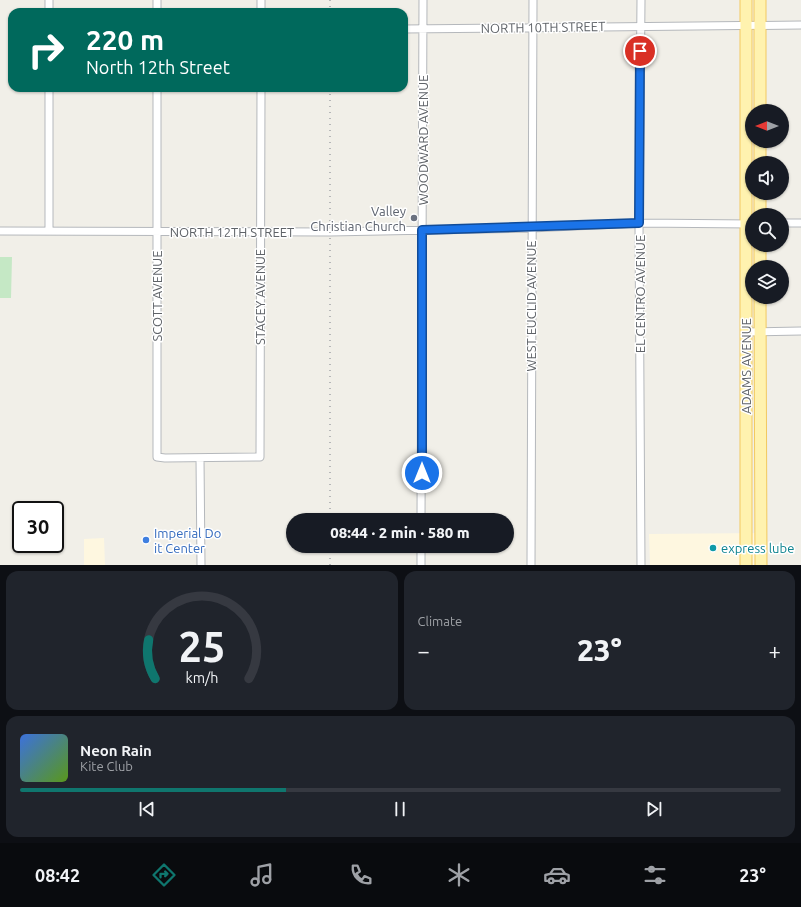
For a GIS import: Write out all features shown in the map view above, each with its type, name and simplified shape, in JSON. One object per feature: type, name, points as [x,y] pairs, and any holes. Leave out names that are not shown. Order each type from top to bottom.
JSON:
[{"type":"main road","name":"ADAMS AVENUE","points":[[746,0],[748,208]]},
{"type":"main road","points":[[760,0],[760,104]]},
{"type":"main road","name":"ADAMS AVENUE","points":[[746,565],[747,252]]},
{"type":"main road","name":"ADAMS AVENUE","points":[[760,304],[761,565]]},
{"type":"street","name":"WOODWARD AVENUE","points":[[422,513],[423,0]]},
{"type":"street","name":"WEST EUCLID AVENUE","points":[[531,565],[533,0]]},
{"type":"street","name":"EL CENTRO AVENUE","points":[[641,0],[639,223],[641,565]]},
{"type":"street","name":"NORTH 10TH STREET","points":[[408,29],[533,26],[801,25]]},
{"type":"street","points":[[49,92],[49,231]]},
{"type":"street","name":"SCOTT AVENUE","points":[[157,92],[157,457],[200,458]]},
{"type":"street","name":"STACEY AVENUE","points":[[200,458],[260,457],[260,92]]},
{"type":"street","name":"NORTH 12TH STREET","points":[[0,231],[260,232],[531,228],[639,223],[745,224]]},
{"type":"street","points":[[789,223],[801,223]]},
{"type":"street","points":[[746,332],[801,331]]},
{"type":"street","points":[[200,458],[201,565]]},
{"type":"street","points":[[421,553],[421,565]]},
{"type":"shaded area","points":[[761,533],[761,565],[650,565],[649,534]]},
{"type":"shaded area","points":[[104,538],[105,565],[84,565],[84,539]]},
{"type":"green space","points":[[0,257],[12,257],[11,298],[0,298]]},
{"type":"railway","points":[[330,0],[330,8]]},
{"type":"railway","points":[[330,92],[330,513]]},
{"type":"railway","points":[[330,553],[330,565]]},
{"type":"place","name":"Valley Christian Church","points":[[414,218]]},
{"type":"place","name":"Imperial Do it Center","points":[[146,540]]},
{"type":"place","name":"express lube","points":[[713,548]]},
{"type":"route","points":[[422,473],[422,230],[531,228],[639,223],[640,51]]}]
